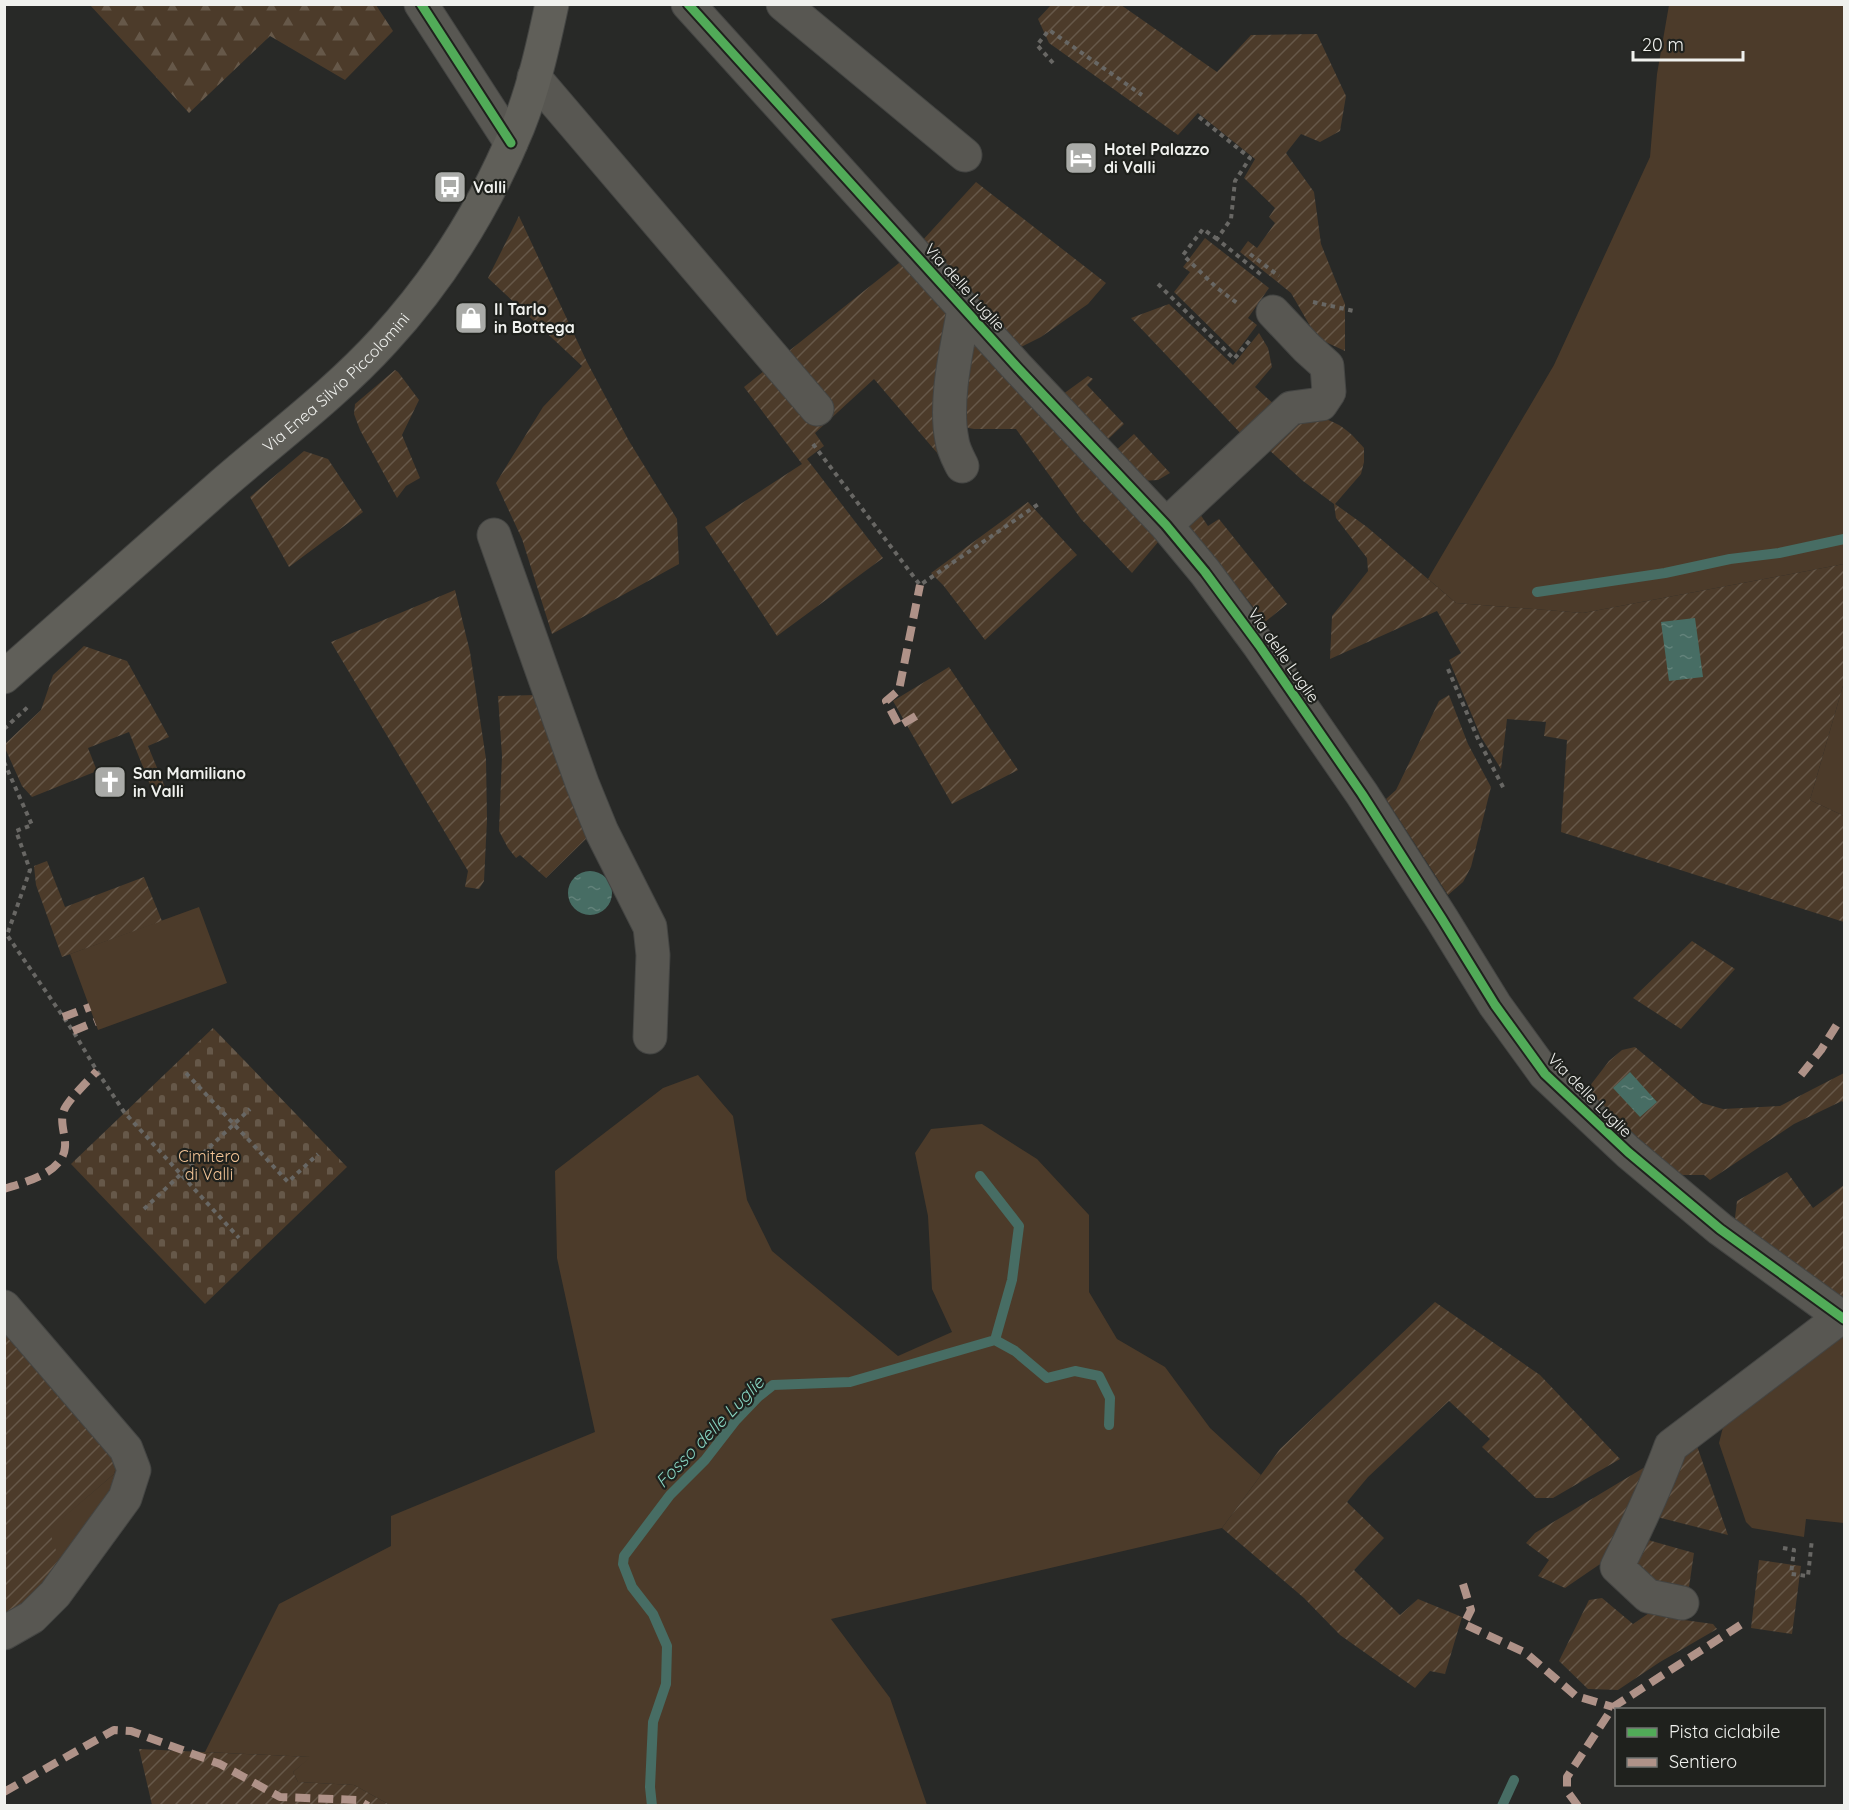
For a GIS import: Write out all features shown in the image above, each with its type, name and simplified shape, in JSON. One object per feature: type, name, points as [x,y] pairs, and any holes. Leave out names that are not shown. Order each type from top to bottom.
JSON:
[{"type":"main road","name":"Via Enea Silvio Piccolomini","points":[[4,677],[323,399],[383,341],[426,290],[457,244],[492,184],[511,143],[534,78],[552,4]]},
{"type":"street","points":[[421,4],[511,143]]},
{"type":"street","name":"Via delle Luglie","points":[[688,4],[964,309],[1166,525],[1225,598],[1336,757],[1495,1005],[1545,1074],[1628,1152],[1720,1229],[1843,1318]]},
{"type":"street","points":[[783,4],[965,155]]},
{"type":"street","points":[[534,78],[816,409]]},
{"type":"street","points":[[962,466],[952,440],[949,417],[954,366],[964,309]]},
{"type":"street","points":[[1166,525],[1291,408],[1322,404],[1329,392],[1328,366],[1307,348],[1273,312]]},
{"type":"street","points":[[494,535],[582,783],[602,832],[650,927],[653,955],[650,1037]]},
{"type":"street","points":[[4,1307],[126,1449],[134,1470],[125,1498],[55,1594],[32,1617],[4,1633]]},
{"type":"street","points":[[1682,1603],[1648,1596],[1617,1567],[1662,1472],[1671,1446],[1843,1318]]},
{"type":"path","points":[[1053,63],[1037,45],[1049,30],[1142,95]]},
{"type":"path","points":[[1199,117],[1250,158],[1235,181],[1231,219],[1217,239]]},
{"type":"path","points":[[1237,303],[1183,255],[1203,229],[1252,267]]},
{"type":"path","points":[[1158,284],[1234,359],[1248,343]]},
{"type":"path","points":[[816,409],[800,425],[920,585],[1040,503]]},
{"type":"path","points":[[1448,669],[1478,739],[1504,789]]},
{"type":"path","points":[[4,729],[37,699]]},
{"type":"path","points":[[4,762],[32,825],[16,831],[30,870],[7,935],[124,1112],[239,1238]]},
{"type":"path","points":[[186,1073],[288,1182],[318,1154]]},
{"type":"path","points":[[144,1209],[250,1109]]},
{"type":"path","points":[[1783,1548],[1794,1550],[1791,1574],[1808,1576],[1812,1539]]},
{"type":"green space","points":[[90,5],[376,5],[393,31],[345,80],[270,36],[189,113]]},
{"type":"green space","points":[[1051,5],[1121,5],[1217,72],[1251,35],[1317,34],[1346,96],[1340,131],[1320,142],[1301,134],[1286,153],[1314,192],[1321,244],[1345,304],[1345,351],[1317,338],[1291,293],[1240,252],[1248,241],[1257,248],[1275,223],[1269,217],[1275,208],[1244,178],[1255,159],[1198,113],[1178,135],[1049,43],[1038,19]]},
{"type":"green space","points":[[1669,5],[1844,5],[1844,564],[1583,613],[1456,603],[1428,579],[1554,365],[1650,157],[1657,74]]},
{"type":"green space","points":[[976,182],[1106,283],[1088,304],[1041,337],[1017,349],[921,242]]},
{"type":"green space","points":[[519,216],[587,362],[629,441],[677,519],[679,564],[552,634],[522,539],[496,483],[543,407],[582,366],[488,278]]},
{"type":"green space","points":[[1205,238],[1269,288],[1248,318],[1257,325],[1236,353],[1174,292],[1190,272],[1183,267]]},
{"type":"green space","points":[[904,259],[945,307],[949,317],[943,415],[938,454],[874,379],[815,433],[824,446],[807,459],[883,558],[777,636],[705,527],[802,464],[744,387]]},
{"type":"green space","points":[[1169,304],[1233,365],[1259,333],[1268,348],[1272,367],[1255,387],[1276,406],[1245,438],[1131,318]]},
{"type":"green space","points":[[967,333],[1159,541],[1132,573],[1081,519],[1016,429],[963,427]]},
{"type":"green space","points":[[395,370],[419,400],[402,435],[420,478],[406,486],[397,498],[360,430],[354,414],[355,404]]},
{"type":"green space","points":[[1088,376],[1093,379],[1087,385],[1124,424],[1104,443],[1059,397]]},
{"type":"green space","points":[[1323,418],[1346,430],[1364,448],[1361,474],[1335,504],[1367,527],[1456,603],[1583,613],[1844,564],[1844,682],[1810,800],[1844,816],[1844,922],[1561,832],[1567,740],[1544,736],[1546,722],[1507,719],[1501,769],[1481,737],[1449,660],[1461,653],[1437,611],[1330,659],[1332,616],[1368,571],[1367,558],[1336,518],[1334,504],[1303,481],[1268,449],[1292,428]]},
{"type":"green space","points":[[1134,434],[1170,473],[1158,480],[1141,481],[1113,453]]},
{"type":"green space","points":[[304,451],[328,459],[363,512],[289,567],[250,497]]},
{"type":"green space","points":[[1028,502],[1077,555],[985,640],[943,585],[931,573]]},
{"type":"green space","points":[[1198,511],[1208,526],[1219,519],[1287,604],[1265,622],[1184,523]]},
{"type":"green space","points":[[455,590],[470,652],[486,759],[487,820],[484,881],[479,889],[465,887],[468,871],[331,642]]},
{"type":"green space","points":[[84,646],[127,661],[169,737],[148,746],[165,787],[153,792],[129,732],[88,748],[97,771],[32,797],[22,786],[5,744],[41,710],[53,675]]},
{"type":"green space","points":[[949,667],[1018,770],[952,804],[893,701]]},
{"type":"green space","points":[[1844,682],[1844,816],[1810,800]]},
{"type":"green space","points":[[536,695],[594,831],[546,878],[520,855],[516,858],[499,831],[502,756],[498,696]]},
{"type":"green space","points":[[1449,695],[1468,744],[1491,787],[1471,867],[1463,882],[1448,895],[1386,799],[1396,790],[1439,701]]},
{"type":"green space","points":[[47,861],[65,907],[144,877],[162,921],[62,957],[36,885],[34,866]]},
{"type":"green space","points":[[199,907],[227,983],[98,1030],[70,954]]},
{"type":"green space","points":[[1692,941],[1735,969],[1681,1029],[1633,998]]},
{"type":"green space","name":"Cimitero di Valli","points":[[213,1028],[347,1167],[205,1304],[71,1164]]},
{"type":"green space","points":[[1635,1047],[1702,1103],[1723,1109],[1780,1106],[1844,1073],[1844,1104],[1842,1101],[1794,1124],[1710,1180],[1704,1175],[1680,1175],[1590,1095],[1589,1087],[1609,1061],[1622,1050]]},
{"type":"green space","points":[[698,1075],[733,1116],[747,1200],[772,1251],[898,1356],[952,1332],[932,1289],[928,1216],[915,1153],[931,1129],[982,1124],[1037,1159],[1089,1215],[1089,1292],[1117,1339],[1165,1367],[1210,1428],[1261,1475],[1222,1528],[831,1619],[890,1698],[927,1805],[390,1805],[354,1785],[298,1782],[293,1772],[310,1757],[205,1752],[279,1604],[391,1546],[391,1516],[595,1432],[557,1258],[555,1171],[663,1088]]},
{"type":"green space","points":[[1787,1172],[1813,1208],[1844,1185],[1844,1295],[1838,1301],[1734,1226],[1737,1201]]},
{"type":"green space","points":[[1435,1302],[1540,1375],[1620,1459],[1553,1498],[1536,1498],[1482,1447],[1490,1439],[1449,1401],[1368,1477],[1347,1502],[1384,1538],[1354,1570],[1400,1615],[1418,1599],[1462,1617],[1445,1674],[1430,1671],[1415,1688],[1340,1635],[1304,1598],[1222,1528],[1280,1449]]},
{"type":"green space","points":[[4,1319],[117,1464],[114,1474],[49,1530],[61,1565],[4,1623]]},
{"type":"green space","points":[[1844,1333],[1844,1523],[1806,1519],[1804,1537],[1752,1528],[1746,1522],[1719,1443],[1724,1423]]},
{"type":"green space","points":[[1697,1446],[1728,1535],[1657,1517],[1684,1447]]},
{"type":"green space","points":[[117,1464],[124,1476],[49,1589],[48,1530],[114,1474]]},
{"type":"green space","points":[[1645,1467],[1649,1467],[1606,1560],[1565,1588],[1538,1576],[1549,1560],[1526,1543],[1535,1533]]},
{"type":"green space","points":[[1641,1538],[1694,1553],[1688,1594],[1653,1588],[1634,1568]]},
{"type":"green space","points":[[1759,1560],[1801,1566],[1792,1634],[1751,1628]]},
{"type":"green space","points":[[1602,1598],[1633,1624],[1652,1611],[1684,1615],[1684,1620],[1713,1624],[1717,1629],[1660,1662],[1618,1690],[1588,1689],[1559,1661],[1589,1600]]},
{"type":"green space","points":[[139,1749],[311,1757],[293,1772],[298,1782],[354,1785],[390,1805],[152,1805]]},
{"type":"water","points":[[1695,618],[1703,677],[1669,681],[1661,622]]},
{"type":"water","points":[[590,871],[606,877],[612,893],[606,909],[590,915],[574,909],[568,893],[574,877]]},
{"type":"water","points":[[1630,1072],[1657,1102],[1640,1117],[1613,1088]]},
{"type":"waterway","points":[[1537,592],[1665,573],[1844,539]]},
{"type":"waterway","name":"Fosso delle Luglie","points":[[652,1806],[650,1787],[653,1722],[666,1684],[667,1646],[653,1614],[632,1587],[623,1564],[624,1556],[670,1495],[705,1460],[736,1420],[773,1385],[850,1382],[995,1340],[1012,1280],[1019,1226],[980,1176]]},
{"type":"waterway","points":[[995,1340],[1015,1351],[1047,1378],[1075,1371],[1099,1376],[1110,1398],[1109,1425]]},
{"type":"waterway","points":[[1502,1806],[1514,1780]]},
{"type":"marked path","points":[[916,716],[899,726],[886,701],[899,690],[920,585]]},
{"type":"marked path","points":[[63,1017],[90,1007]]},
{"type":"marked path","points":[[73,1031],[95,1022]]},
{"type":"marked path","points":[[1801,1075],[1821,1050],[1838,1023]]},
{"type":"marked path","points":[[4,1189],[42,1175],[58,1164],[65,1147],[62,1119],[64,1110],[74,1095],[97,1071]]},
{"type":"marked path","points":[[1463,1584],[1471,1610],[1464,1624],[1526,1653],[1576,1696],[1613,1707]]},
{"type":"marked path","points":[[1578,1806],[1567,1791],[1567,1777],[1613,1707],[1742,1624]]},
{"type":"marked path","points":[[4,1792],[114,1730],[131,1731],[220,1764],[280,1797],[358,1800],[368,1806]]},
{"type":"cycle path","points":[[421,4],[511,143]]},
{"type":"cycle path","points":[[688,4],[1017,367],[1166,525],[1205,572],[1259,645],[1362,794],[1495,1005],[1545,1074],[1628,1152],[1720,1229],[1844,1319]]},
{"type":"place","name":"Hotel Palazzo di Valli","points":[[1081,158]]},
{"type":"place","name":"Valli","points":[[450,187]]},
{"type":"place","name":"Il Tarlo in Bottega","points":[[471,318]]},
{"type":"place","name":"San Mamiliano in Valli","points":[[110,782]]}]
